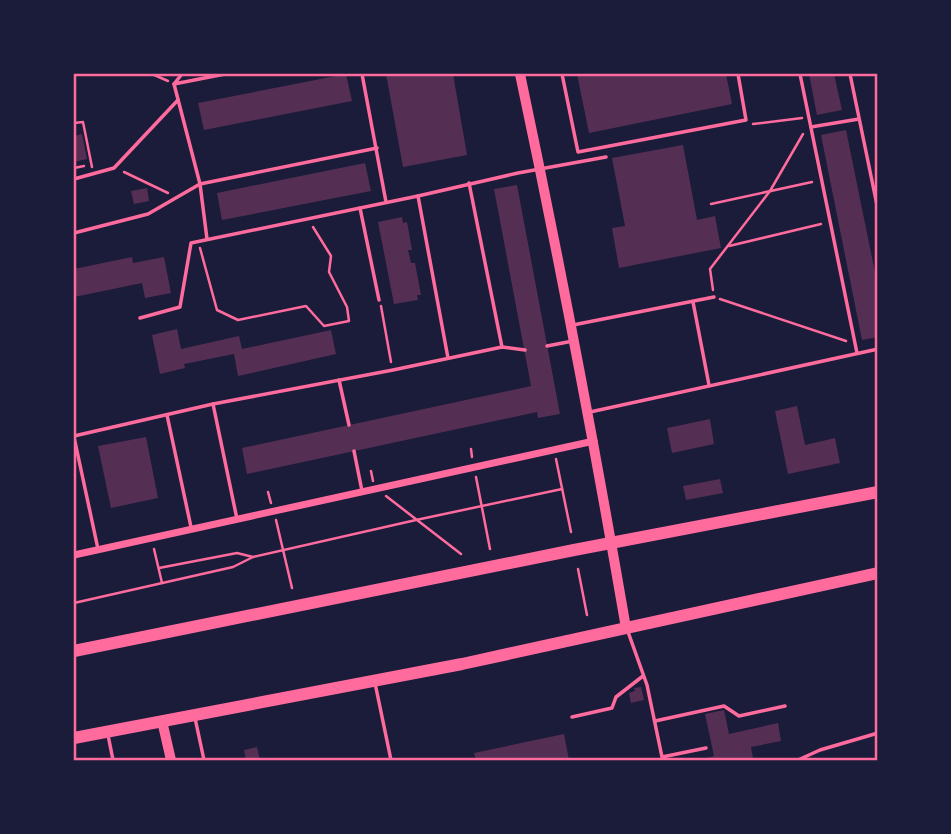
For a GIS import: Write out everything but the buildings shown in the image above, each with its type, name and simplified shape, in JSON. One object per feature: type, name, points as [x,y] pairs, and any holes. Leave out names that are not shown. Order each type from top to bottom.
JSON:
[{"type":"main road","points":[[74,651],[877,492]]},
{"type":"main road","points":[[74,738],[533,649],[877,573]]},
{"type":"street","points":[[520,74],[594,441],[626,628]]},
{"type":"street","points":[[74,555],[594,441]]},
{"type":"street","points":[[162,721],[171,761]]},
{"type":"lane","points":[[174,84],[182,74]]},
{"type":"lane","points":[[174,84],[225,74]]},
{"type":"lane","points":[[362,74],[386,202]]},
{"type":"lane","points":[[562,74],[578,152],[746,120],[738,74]]},
{"type":"lane","points":[[800,74],[857,353]]},
{"type":"lane","points":[[850,74],[877,210]]},
{"type":"lane","points":[[174,84],[200,184],[207,239]]},
{"type":"lane","points":[[74,179],[114,168],[178,100]]},
{"type":"lane","points":[[810,122],[859,119]]},
{"type":"lane","points":[[74,233],[148,214],[200,184],[377,148]]},
{"type":"lane","points":[[140,318],[180,307],[191,243],[469,183],[606,157]]},
{"type":"lane","points":[[469,183],[502,347]]},
{"type":"lane","points":[[418,196],[448,358]]},
{"type":"lane","points":[[360,208],[379,300]]},
{"type":"lane","points":[[571,325],[714,297]]},
{"type":"lane","points":[[693,301],[709,385]]},
{"type":"lane","points":[[547,346],[574,340]]},
{"type":"lane","points":[[99,549],[74,436],[213,404],[502,347],[525,350]]},
{"type":"lane","points":[[588,412],[877,349]]},
{"type":"lane","points":[[339,380],[349,425]]},
{"type":"lane","points":[[213,404],[237,520]]},
{"type":"lane","points":[[167,415],[191,529]]},
{"type":"lane","points":[[354,451],[362,491]]},
{"type":"lane","points":[[626,628],[647,685],[662,758],[706,748]]},
{"type":"lane","points":[[572,717],[612,708],[615,697],[643,676]]},
{"type":"lane","points":[[374,681],[391,761]]},
{"type":"lane","points":[[655,720],[724,706],[739,716],[785,706]]},
{"type":"lane","points":[[195,715],[204,761]]},
{"type":"lane","points":[[107,732],[113,761]]},
{"type":"lane","points":[[798,761],[820,750],[877,733]]},
{"type":"path","points":[[152,74],[174,84]]},
{"type":"path","points":[[746,120],[747,125],[810,122]]},
{"type":"path","points":[[74,123],[83,122],[93,173]]},
{"type":"path","points":[[810,122],[770,191],[710,269],[714,297],[855,344]]},
{"type":"path","points":[[74,168],[91,164]]},
{"type":"path","points":[[114,168],[177,197]]},
{"type":"path","points":[[711,204],[822,179]]},
{"type":"path","points":[[198,241],[218,310],[238,320],[306,306],[324,326],[349,321],[347,307],[329,272],[331,256],[307,219]]},
{"type":"path","points":[[729,246],[831,221]]},
{"type":"path","points":[[379,300],[393,370]]},
{"type":"path","points":[[471,449],[490,549]]},
{"type":"path","points":[[556,459],[571,532]]},
{"type":"path","points":[[371,471],[375,488],[460,554]]},
{"type":"path","points":[[74,603],[233,566],[253,557],[562,489]]},
{"type":"path","points":[[268,492],[292,588]]},
{"type":"path","points":[[152,538],[162,583]]},
{"type":"path","points":[[159,568],[237,553],[253,557]]},
{"type":"path","points":[[578,569],[587,615]]}]
